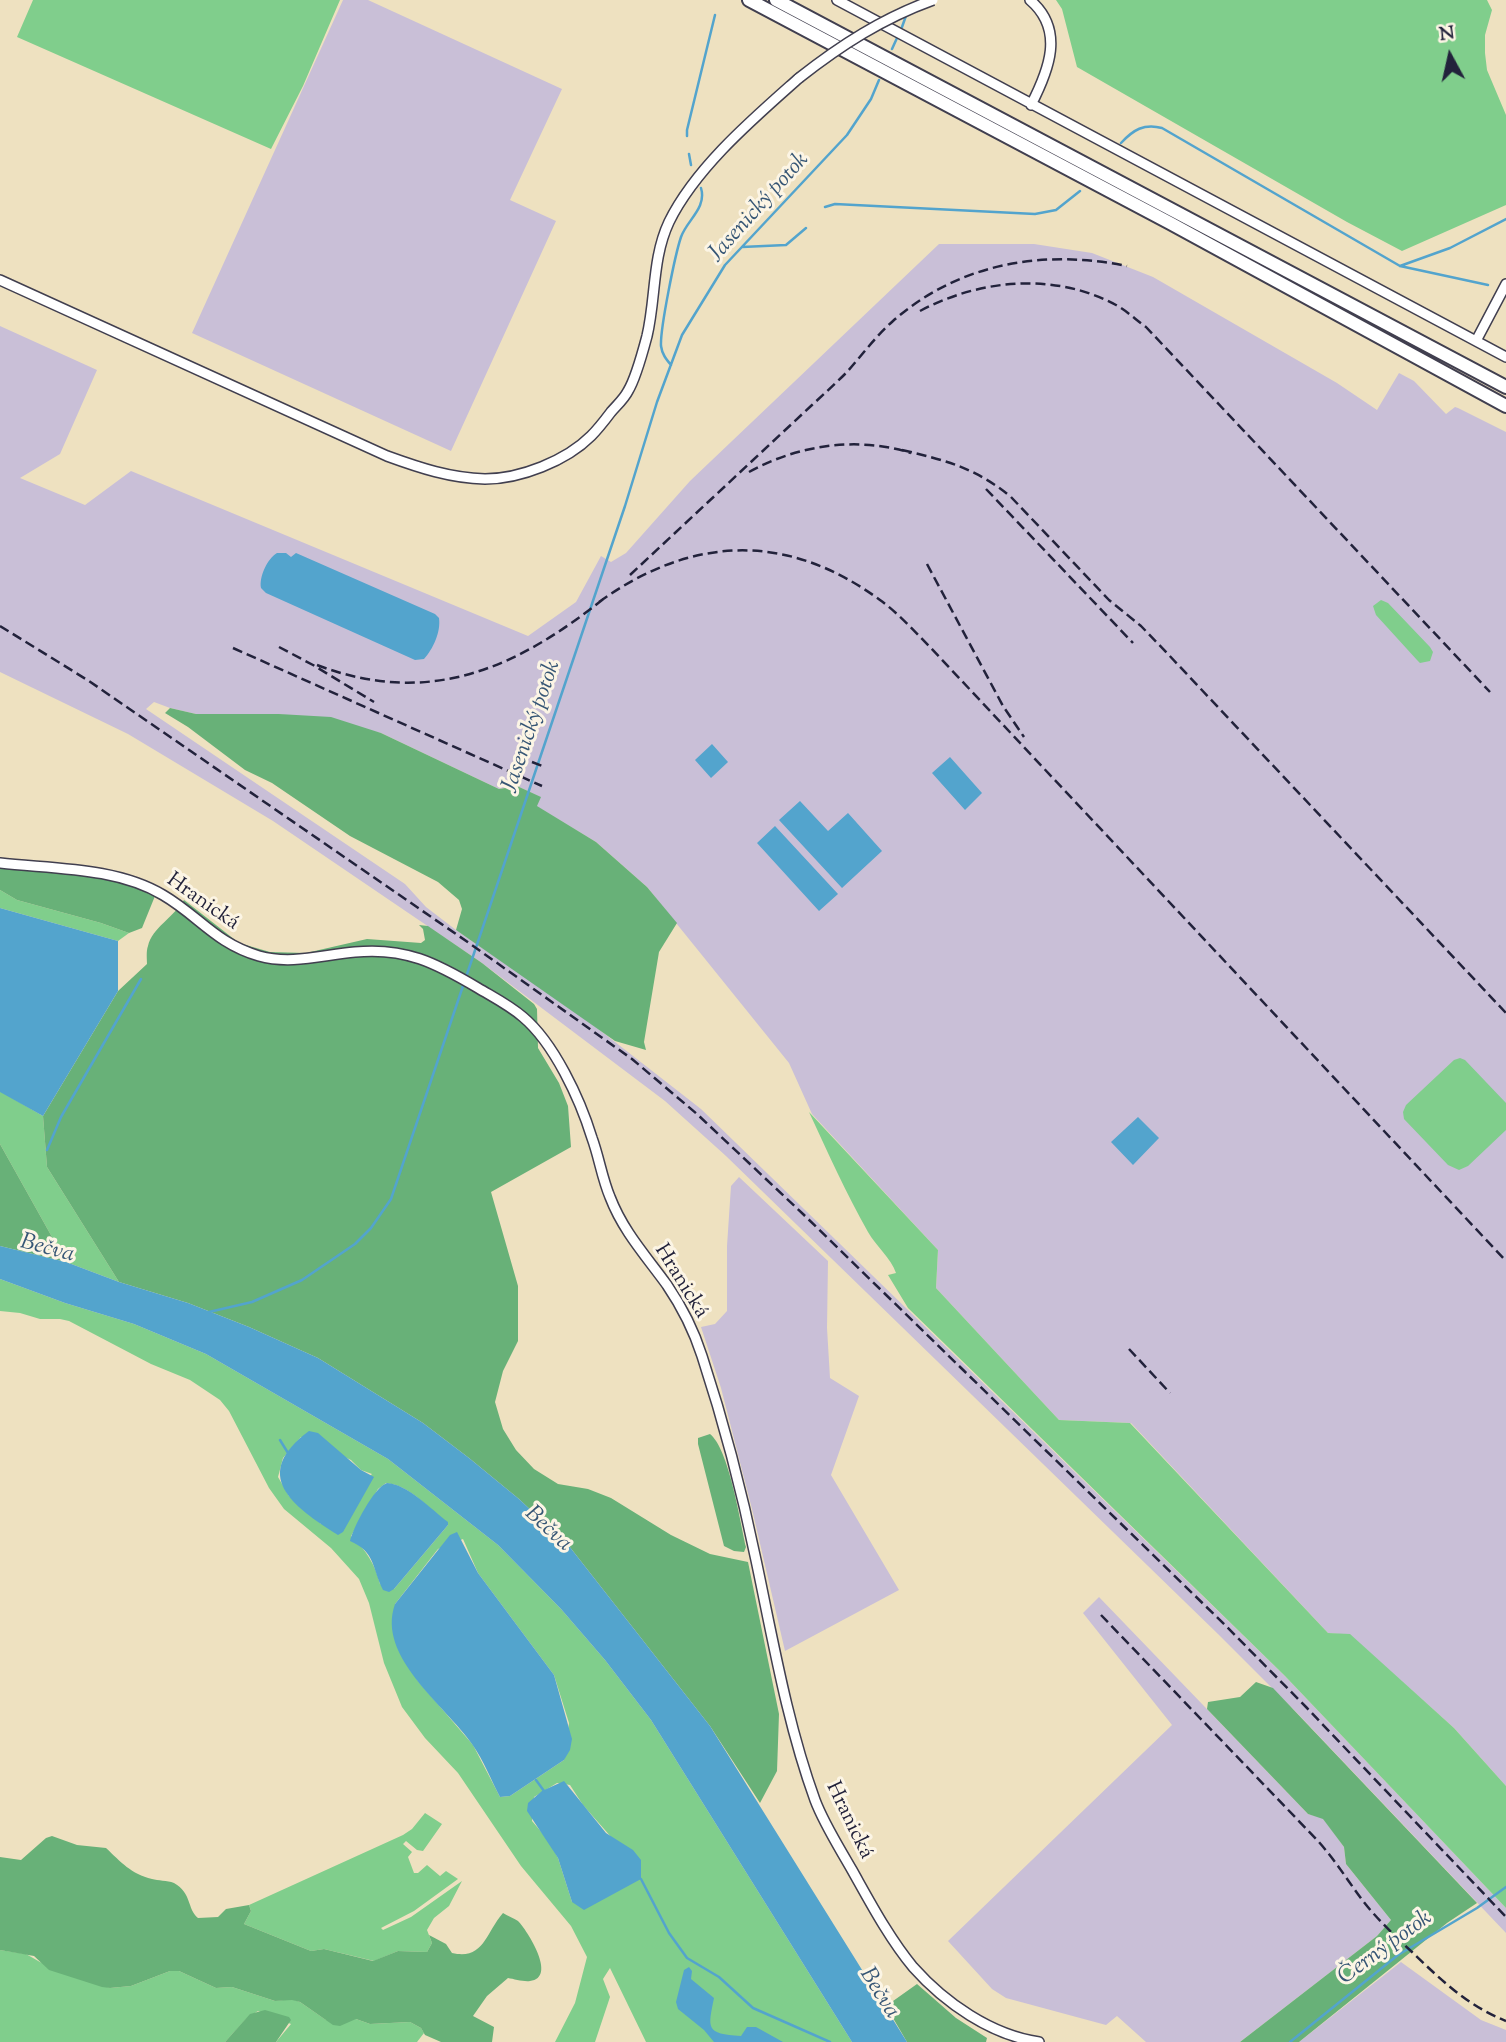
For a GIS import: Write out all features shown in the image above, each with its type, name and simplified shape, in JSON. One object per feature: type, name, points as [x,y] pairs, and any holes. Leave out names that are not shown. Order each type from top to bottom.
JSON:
[{"type":"highway","points":[[749,0],[1506,406]]},
{"type":"highway","points":[[776,0],[1506,387]]},
{"type":"street","points":[[837,0],[1506,357]]},
{"type":"street","points":[[0,280],[387,456],[431,472],[462,478],[488,479],[516,474],[566,455],[590,437],[628,391],[647,335],[658,254],[668,225],[696,177],[799,78],[872,27],[933,0]]},
{"type":"street","points":[[1031,0],[1047,20],[1052,46],[1045,74],[1031,105]]},
{"type":"street","points":[[1476,341],[1506,284]]},
{"type":"street","name":"Hranická","points":[[0,863],[93,873],[143,885],[177,904],[226,943],[270,958],[306,960],[346,953],[393,951],[432,962],[528,1021],[547,1046],[584,1116],[608,1193],[622,1224],[674,1296],[695,1338],[717,1405],[737,1481],[796,1735],[823,1818],[888,1929],[920,1974],[955,2004],[983,2022],[1007,2034],[1039,2042]]},
{"type":"shaded area","points":[[343,0],[368,0],[562,89],[510,200],[556,221],[451,451],[192,333]]},
{"type":"shaded area","points":[[939,244],[1034,244],[1092,253],[1153,277],[1337,383],[1377,410],[1399,373],[1414,381],[1446,414],[1455,407],[1506,432],[1506,1786],[1454,1728],[1350,1635],[1328,1633],[1131,1423],[1059,1420],[936,1288],[938,1250],[812,1114],[789,1063],[647,887],[596,842],[536,806],[540,797],[517,786],[499,789],[381,733],[279,714],[196,714],[154,702],[146,709],[405,884],[426,907],[456,930],[574,1010],[701,1109],[1285,1676],[1506,1908],[1506,1933],[1299,1715],[1218,1634],[726,1156],[665,1101],[482,963],[273,821],[128,734],[0,672],[0,326],[97,370],[60,454],[20,478],[85,505],[131,471],[528,636],[576,602],[601,556],[611,562],[626,553],[690,481]]},
{"type":"shaded area","points":[[739,1177],[828,1261],[827,1328],[830,1378],[859,1396],[831,1475],[899,1590],[785,1651],[721,1388],[701,1327],[715,1324],[727,1311],[731,1186]]},
{"type":"shaded area","points":[[1099,1597],[1308,1814],[1323,1818],[1344,1847],[1346,1864],[1391,1920],[1377,1936],[1240,2042],[1146,2042],[1117,2016],[1106,2025],[1006,1998],[992,1989],[948,1941],[1172,1725],[1083,1613]]},
{"type":"shaded area","points":[[1401,1962],[1481,2020],[1506,2030],[1506,2042],[1299,2042]]},
{"type":"green space","points":[[33,0],[340,0],[303,86],[271,149],[17,37]]},
{"type":"green space","points":[[1056,0],[1487,0],[1492,10],[1485,35],[1487,70],[1506,115],[1506,205],[1402,251],[1077,67],[1062,9]]},
{"type":"green space","points":[[1381,600],[1388,603],[1430,647],[1433,652],[1430,661],[1420,663],[1376,615],[1373,606]]},
{"type":"green space","points":[[170,708],[196,714],[331,717],[381,733],[499,789],[517,786],[541,797],[537,806],[596,842],[647,887],[677,923],[659,952],[644,1042],[646,1050],[615,1041],[456,930],[462,909],[459,900],[438,882],[350,836],[272,783],[245,770],[165,713]]},
{"type":"green space","points":[[0,866],[101,878],[139,888],[155,896],[142,928],[129,933],[17,900],[0,890]]},
{"type":"green space","points":[[0,890],[17,900],[129,933],[118,941],[0,908]]},
{"type":"green space","points":[[184,900],[239,943],[270,952],[306,953],[367,939],[421,943],[425,940],[423,929],[419,925],[428,926],[482,963],[534,1004],[537,1009],[538,1048],[559,1083],[568,1106],[571,1147],[491,1192],[518,1286],[518,1341],[503,1371],[495,1402],[503,1429],[516,1450],[534,1469],[558,1484],[588,1489],[611,1498],[671,1535],[710,1554],[748,1562],[779,1714],[777,1771],[760,1803],[710,1726],[569,1546],[519,1499],[469,1458],[423,1423],[318,1358],[188,1303],[119,1282],[47,1167],[43,1116],[118,991],[147,964],[150,940]]},
{"type":"green space","points":[[1460,1058],[1506,1103],[1506,1130],[1468,1166],[1459,1170],[1448,1165],[1404,1119],[1403,1112],[1406,1105],[1454,1060]]},
{"type":"green space","points":[[0,1091],[43,1116],[47,1167],[119,1282],[66,1262],[0,1144]]},
{"type":"green space","points":[[809,1112],[938,1250],[936,1288],[1059,1420],[1130,1423],[1328,1633],[1350,1634],[1454,1728],[1506,1786],[1506,1908],[1285,1676],[908,1308],[888,1275],[896,1273],[894,1268],[860,1217]]},
{"type":"green space","points":[[0,1144],[66,1262],[0,1246]]},
{"type":"green space","points":[[0,1279],[134,1324],[206,1354],[388,1459],[498,1545],[561,1609],[651,1720],[852,2042],[646,2042],[610,1968],[603,1979],[610,1997],[595,2042],[555,2042],[575,2003],[587,1957],[571,1926],[521,1866],[458,1773],[425,1738],[402,1707],[384,1663],[369,1603],[359,1579],[331,1548],[284,1509],[269,1488],[229,1411],[220,1400],[190,1380],[151,1364],[69,1321],[40,1319],[0,1311]],"holes":[[[301,1437],[351,1460],[361,1470],[372,1474],[321,1524],[289,1496],[278,1477],[283,1458]],[[386,1483],[403,1488],[420,1499],[448,1525],[394,1589],[380,1584],[369,1558],[351,1536],[378,1489]],[[463,1539],[478,1573],[554,1675],[569,1723],[564,1760],[510,1796],[500,1797],[473,1745],[417,1680],[395,1604],[438,1549]],[[557,1783],[570,1785],[583,1805],[612,1838],[572,1902],[558,1858],[549,1841],[532,1821],[534,1797]]]},
{"type":"green space","points":[[710,1434],[717,1442],[728,1469],[746,1547],[744,1552],[724,1546],[698,1444],[698,1438]]},
{"type":"green space","points":[[1256,1682],[1273,1688],[1477,1903],[1447,1923],[1299,2042],[1240,2042],[1377,1936],[1391,1920],[1346,1864],[1344,1847],[1323,1819],[1308,1814],[1207,1709],[1208,1702],[1240,1697]]},
{"type":"green space","points":[[425,1813],[442,1824],[423,1851],[417,1850],[406,1841],[403,1844],[412,1852],[408,1857],[414,1873],[427,1865],[440,1876],[446,1871],[458,1879],[414,1911],[381,1928],[383,1930],[411,1917],[462,1881],[449,1906],[434,1918],[427,1930],[432,1943],[427,1952],[398,1951],[374,1961],[324,1949],[311,1951],[244,1924],[251,1911],[249,1905],[403,1835],[412,1829]]},
{"type":"green space","points":[[52,1836],[77,1845],[106,1848],[138,1874],[174,1883],[184,1891],[198,1918],[218,1917],[226,1909],[249,1905],[251,1911],[244,1924],[311,1951],[324,1949],[373,1961],[398,1951],[427,1952],[432,1943],[429,1935],[446,1944],[452,1953],[471,1953],[483,1944],[503,1913],[518,1921],[528,1934],[538,1953],[541,1972],[538,1978],[530,1981],[508,1978],[487,1996],[473,2016],[494,2027],[492,2042],[441,2042],[425,2035],[421,2028],[410,2022],[370,2024],[356,2019],[340,2026],[333,2025],[300,2002],[275,2001],[232,1987],[216,1988],[179,1971],[170,1971],[131,1986],[102,1987],[49,1970],[34,1956],[0,1950],[0,1857],[21,1860]]},
{"type":"green space","points":[[0,1950],[26,1954],[40,1962],[110,1988],[131,1986],[170,1971],[179,1971],[216,1988],[232,1987],[275,2001],[292,1999],[326,2020],[356,2019],[370,2024],[410,2022],[424,2033],[417,2042],[276,2042],[291,2024],[258,2011],[246,2019],[225,2042],[0,2042]]},
{"type":"green space","points":[[917,1984],[956,2018],[987,2038],[986,2042],[907,2042],[886,2006]]},
{"type":"green space","points":[[265,2010],[291,2020],[276,2042],[225,2042],[250,2014]]},
{"type":"water","points":[[277,553],[286,553],[291,557],[296,553],[435,614],[439,618],[436,640],[424,659],[415,660],[266,593],[261,588],[263,574],[270,559]]},
{"type":"water","points":[[712,744],[728,762],[711,778],[695,760]]},
{"type":"water","points":[[950,757],[982,793],[965,810],[932,773]]},
{"type":"water","points":[[800,801],[828,831],[848,813],[882,851],[842,888],[779,820]]},
{"type":"water","points":[[775,826],[838,894],[819,911],[757,843]]},
{"type":"water","points":[[0,908],[118,941],[118,991],[43,1116],[0,1092]]},
{"type":"water","points":[[1138,1117],[1159,1138],[1133,1165],[1111,1142]]},
{"type":"water","name":"Bečva","points":[[0,1246],[66,1262],[188,1303],[318,1358],[423,1423],[519,1499],[569,1546],[710,1726],[907,2042],[852,2042],[651,1720],[561,1609],[498,1545],[388,1459],[206,1354],[134,1324],[0,1279]]},
{"type":"water","points":[[309,1431],[318,1433],[361,1470],[374,1477],[343,1532],[338,1535],[293,1501],[284,1489],[280,1476],[282,1462],[291,1447]]},
{"type":"water","points":[[387,1483],[411,1492],[448,1522],[389,1592],[383,1590],[365,1550],[350,1541],[370,1500]]},
{"type":"water","points":[[457,1532],[478,1573],[554,1675],[572,1739],[564,1760],[510,1796],[500,1797],[472,1744],[416,1679],[395,1643],[392,1624],[395,1604],[450,1535]]},
{"type":"water","points":[[564,1781],[606,1833],[633,1850],[641,1860],[641,1879],[584,1910],[572,1902],[558,1858],[527,1811],[528,1803],[542,1791]]},
{"type":"water","points":[[689,1967],[692,1971],[691,1979],[714,1998],[710,2023],[715,2031],[741,2036],[747,2027],[756,2027],[783,2042],[714,2042],[678,2009],[676,2002],[684,1970]]},
{"type":"waterway","name":"Jasenický potok","points":[[902,27],[907,13]]},
{"type":"waterway","points":[[687,136],[715,15]]},
{"type":"waterway","name":"Jasenický potok","points":[[892,49],[897,38]]},
{"type":"waterway","name":"Jasenický potok","points":[[466,977],[625,506],[657,402],[682,335],[725,265],[847,135],[871,99],[879,80]]},
{"type":"waterway","points":[[1121,143],[1139,129],[1150,126],[1162,128],[1400,266],[1488,285]]},
{"type":"waterway","points":[[689,154],[691,165]]},
{"type":"waterway","points":[[671,365],[661,346],[665,309],[681,237],[699,208],[701,188]]},
{"type":"waterway","points":[[825,207],[835,204],[1035,214],[1056,210],[1080,191]]},
{"type":"waterway","points":[[1400,266],[1450,248],[1506,219]]},
{"type":"waterway","points":[[742,247],[786,245],[806,228]]},
{"type":"waterway","points":[[47,1150],[61,1117],[141,979]]},
{"type":"waterway","name":"Jasenický potok","points":[[209,1312],[252,1302],[302,1280],[355,1244],[371,1228],[391,1199],[464,983]]},
{"type":"waterway","points":[[280,1440],[288,1453]]},
{"type":"waterway","points":[[536,1780],[544,1791]]},
{"type":"waterway","points":[[641,1879],[669,1933],[687,1958],[719,1977],[753,2008],[830,2042]]},
{"type":"waterway","name":"Černý potok","points":[[1290,2042],[1398,1955],[1477,1908],[1506,1887]]},
{"type":"railway","points":[[630,575],[839,380],[893,321],[919,301],[946,286],[1003,265],[1064,259],[1127,266]]},
{"type":"railway","points":[[920,311],[967,292],[1018,284],[1068,288],[1093,294],[1120,307],[1146,327],[1490,692]]},
{"type":"railway","points":[[749,472],[787,455],[828,446],[870,445],[911,453]]},
{"type":"railway","points":[[902,450],[959,466],[985,479],[1011,497],[1109,600],[1141,626],[1167,653],[1506,1013]]},
{"type":"railway","points":[[986,489],[1133,643]]},
{"type":"railway","points":[[599,602],[634,580],[668,564],[704,554],[739,550],[774,553],[809,562],[845,578],[880,600],[930,647],[1506,1261]]},
{"type":"railway","points":[[927,564],[1003,706],[1024,737]]},
{"type":"railway","points":[[317,665],[358,677],[397,682],[435,681],[471,674],[506,661],[540,643],[607,596]]},
{"type":"railway","points":[[0,626],[89,681],[469,943],[632,1059],[697,1114],[1226,1626],[1506,1917]]},
{"type":"railway","points":[[279,647],[374,702]]},
{"type":"railway","points":[[233,648],[542,786]]},
{"type":"railway","points":[[532,762],[545,767]]},
{"type":"railway","points":[[1129,1349],[1170,1393]]},
{"type":"railway","points":[[1101,1615],[1318,1841],[1386,1927],[1456,1991],[1479,2008],[1506,2021]]}]
